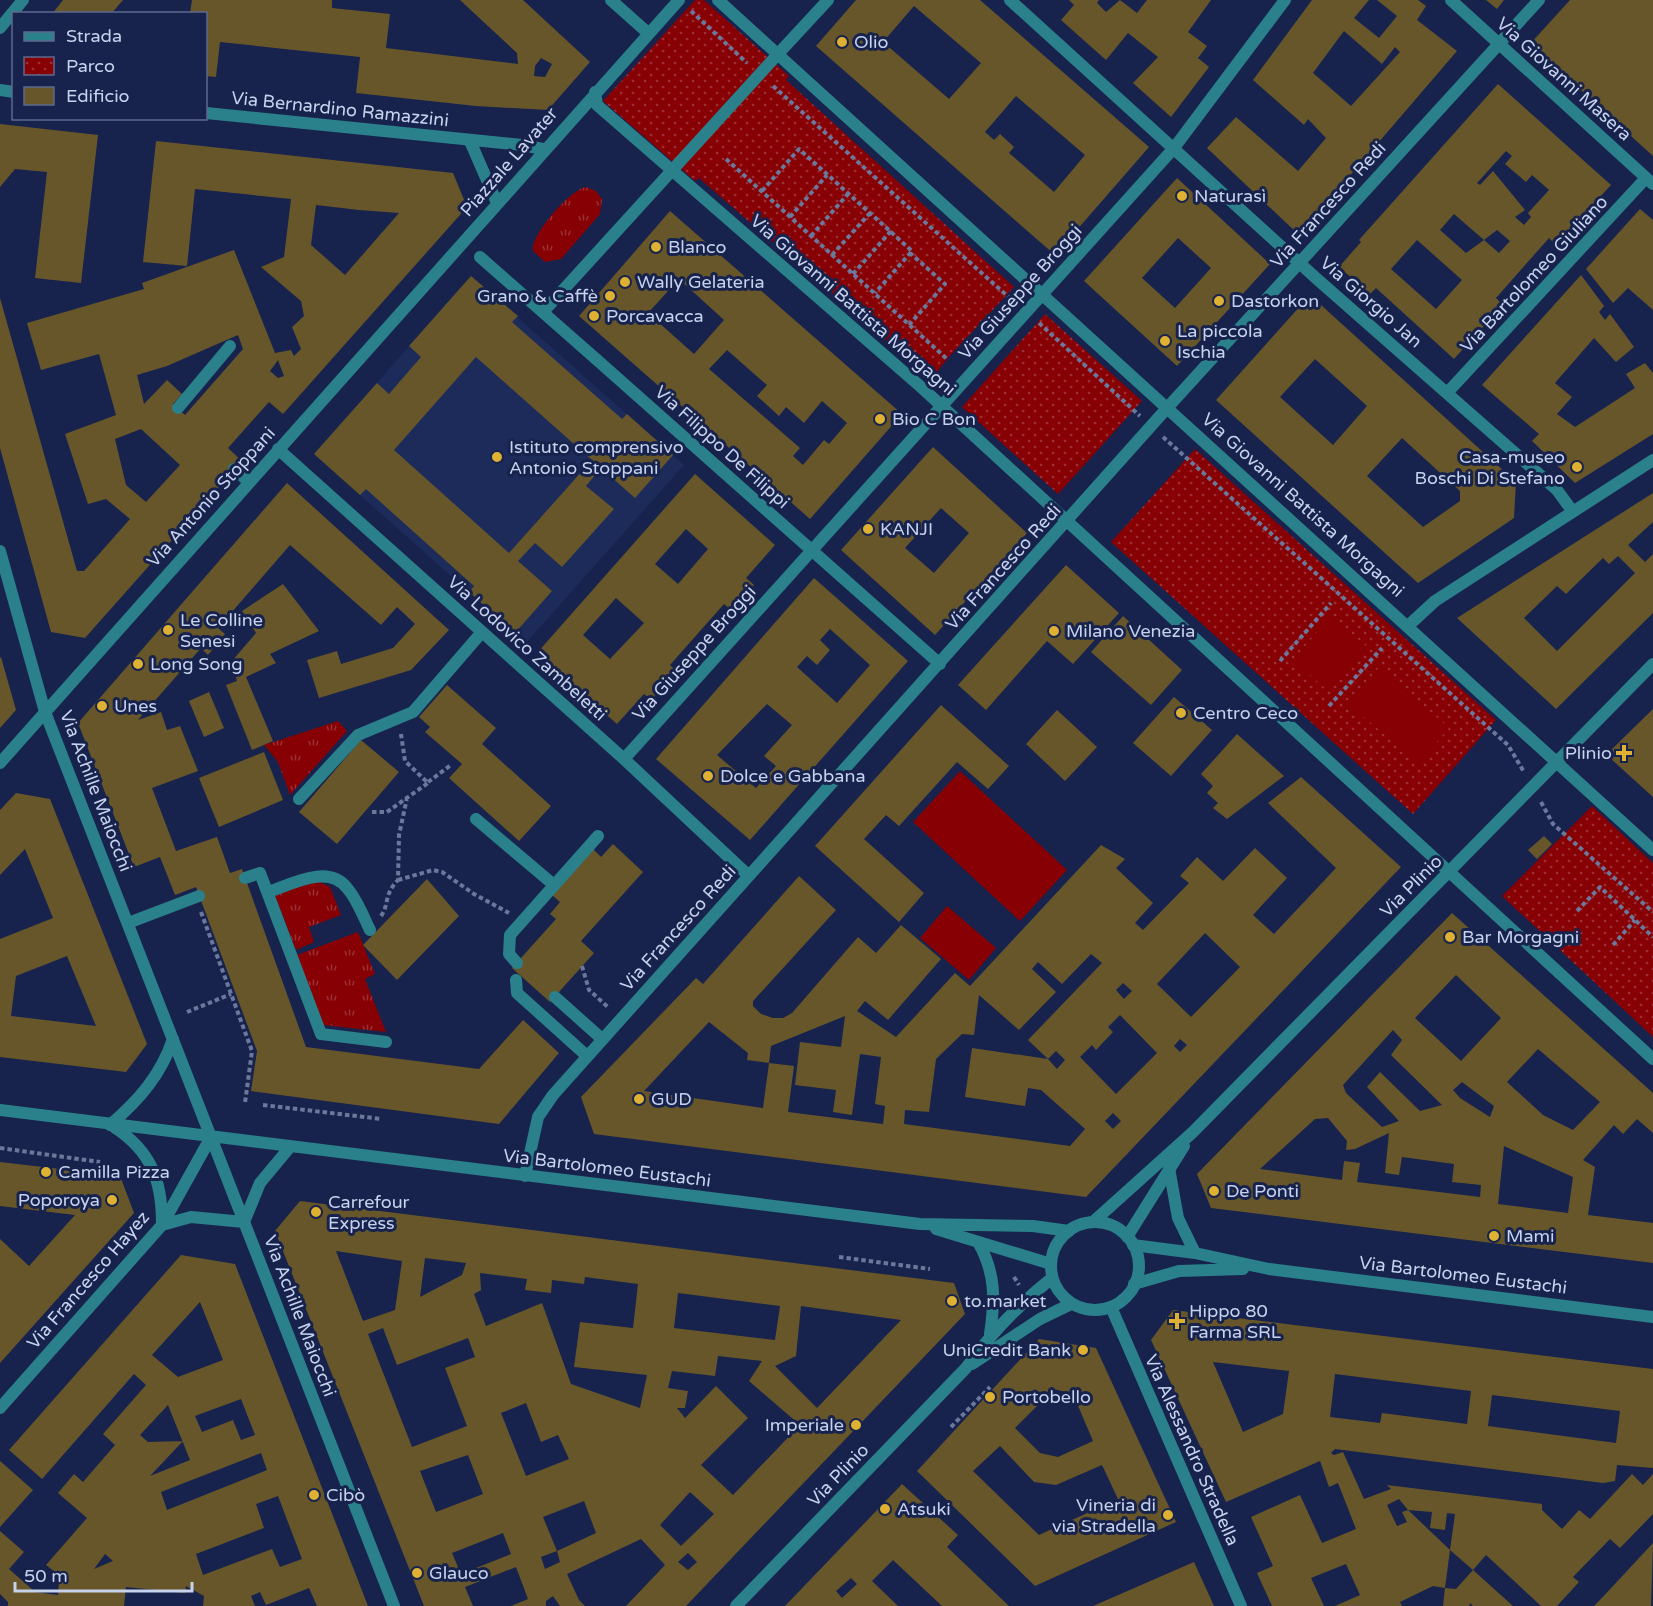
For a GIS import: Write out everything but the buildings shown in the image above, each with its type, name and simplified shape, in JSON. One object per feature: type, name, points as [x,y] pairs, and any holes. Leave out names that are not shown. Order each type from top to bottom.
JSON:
[{"type":"street","points":[[13,12],[23,0]]},
{"type":"street","points":[[611,0],[648,33]]},
{"type":"street","name":"Piazzale Lavater","points":[[450,256],[679,0]]},
{"type":"street","points":[[718,0],[778,54]]},
{"type":"street","points":[[544,311],[828,0]]},
{"type":"street","name":"Via Giorgio Jan","points":[[1010,0],[1299,263],[1557,490],[1573,512]]},
{"type":"street","name":"Via Giuseppe Broggi","points":[[624,759],[1174,148],[1285,0]]},
{"type":"street","name":"Via Giovanni Masera","points":[[1451,0],[1650,181]]},
{"type":"street","name":"Via Francesco Redi","points":[[525,1176],[538,1117],[553,1095],[1168,407],[1539,0]]},
{"type":"street","points":[[0,28],[12,13]]},
{"type":"street","name":"Via Giovanni Battista Morgagni","points":[[778,54],[1653,849]]},
{"type":"street","points":[[595,92],[597,105],[671,170]]},
{"type":"street","name":"Via Bernardino Ramazzini","points":[[207,113],[522,145],[543,150]]},
{"type":"street","name":"Via Bernardino Ramazzini","points":[[470,141],[497,203]]},
{"type":"street","name":"Via Giovanni Battista Morgagni","points":[[671,170],[1068,520],[1653,1059]]},
{"type":"street","name":"Via Bartolomeo Giuliano","points":[[1447,393],[1650,181]]},
{"type":"street","name":"Via Antonio Stoppani","points":[[0,763],[450,256]]},
{"type":"street","name":"Via Filippo De Filippi","points":[[480,257],[544,311],[940,664]]},
{"type":"street","points":[[178,408],[230,346]]},
{"type":"street","name":"Via Lodovico Zambeletti","points":[[278,449],[624,759],[749,876]]},
{"type":"street","points":[[1409,626],[1435,601],[1653,460]]},
{"type":"street","points":[[234,469],[249,482]]},
{"type":"street","name":"Via Achille Maiocchi","points":[[0,551],[45,712],[394,1606]]},
{"type":"street","points":[[299,799],[358,735],[413,712],[482,632]]},
{"type":"street","name":"Via Plinio","points":[[1093,1222],[1193,1132],[1653,664]]},
{"type":"street","points":[[476,819],[554,885]]},
{"type":"street","points":[[517,963],[509,954],[510,935],[598,836]]},
{"type":"street","points":[[245,878],[260,873],[321,1034],[386,1042]]},
{"type":"street","points":[[268,892],[314,876],[335,879],[346,886],[368,927]]},
{"type":"street","points":[[128,923],[197,897]]},
{"type":"street","points":[[516,980],[517,993],[587,1056]]},
{"type":"street","points":[[555,997],[602,1039]]},
{"type":"street","points":[[110,1125],[146,1090],[161,1069],[173,1039]]},
{"type":"street","name":"Via Bartolomeo Eustachi","points":[[0,1110],[290,1148],[920,1224],[1033,1226],[1069,1231],[1093,1222],[1113,1227],[1130,1241],[1269,1269],[1653,1317]]},
{"type":"street","name":"Via Bartolomeo Eustachi","points":[[110,1125],[135,1142],[148,1158],[158,1184],[162,1225]]},
{"type":"street","name":"Via Plinio","points":[[1130,1241],[1169,1168],[1193,1132]]},
{"type":"street","name":"Via Francesco Hayez","points":[[0,1408],[162,1225],[211,1137]]},
{"type":"street","points":[[162,1225],[191,1217],[244,1222],[260,1183],[290,1148]]},
{"type":"street","points":[[1169,1168],[1178,1218],[1195,1253]]},
{"type":"street","name":"Via Bartolomeo Eustachi","points":[[920,1224],[1051,1264]]},
{"type":"street","points":[[1069,1231],[1058,1242],[1051,1264],[1052,1278],[1060,1293],[1071,1304],[1090,1310],[1111,1307],[1124,1299],[1134,1284],[1138,1260],[1130,1241]]},
{"type":"street","points":[[978,1242],[987,1258],[994,1281],[990,1334]]},
{"type":"street","name":"Via Bartolomeo Eustachi","points":[[1134,1284],[1179,1271],[1269,1269]]},
{"type":"street","name":"Via Plinio","points":[[736,1606],[966,1368],[990,1334],[1027,1298],[1052,1278]]},
{"type":"street","name":"Via Plinio","points":[[966,1368],[1040,1319],[1071,1304]]},
{"type":"street","name":"Via Alessandro Stradella","points":[[1111,1307],[1241,1606]]},
{"type":"path","points":[[695,15],[1014,302]]},
{"type":"path","points":[[762,191],[799,149],[912,250],[874,293]]},
{"type":"path","points":[[726,159],[947,359]]},
{"type":"path","points":[[790,217],[827,175]]},
{"type":"path","points":[[812,236],[848,194]]},
{"type":"path","points":[[832,255],[870,213]]},
{"type":"path","points":[[854,274],[891,231]]},
{"type":"path","points":[[909,325],[945,284],[910,253]]},
{"type":"path","points":[[1032,316],[1149,424]]},
{"type":"path","points":[[1170,443],[1511,751]]},
{"type":"path","points":[[1280,661],[1330,603]]},
{"type":"path","points":[[1329,706],[1382,648]]},
{"type":"path","points":[[403,718],[402,750],[405,761],[428,783]]},
{"type":"path","points":[[372,812],[387,812],[451,765]]},
{"type":"path","points":[[398,880],[399,835],[407,798]]},
{"type":"path","points":[[1546,811],[1553,824],[1653,912]]},
{"type":"path","points":[[368,927],[384,914],[388,890],[398,880],[433,870],[442,872],[474,894],[522,921]]},
{"type":"path","points":[[1577,911],[1600,887],[1653,938]]},
{"type":"path","points":[[197,897],[252,1051],[245,1103]]},
{"type":"path","points":[[1613,945],[1635,920]]},
{"type":"path","points":[[582,966],[589,990],[604,1003]]},
{"type":"path","points":[[187,1012],[231,994]]},
{"type":"path","points":[[263,1105],[382,1119]]},
{"type":"path","points":[[0,1148],[99,1162]]},
{"type":"path","points":[[839,1257],[930,1269]]},
{"type":"path","points":[[951,1426],[990,1387]]},
{"type":"shaded area","name":"Istituto comprensivo Antonio Stoppani","points":[[471,276],[684,465],[526,643],[314,454]]},
{"type":"green space","points":[[695,0],[704,0],[789,76],[786,80],[1014,287],[947,359],[931,380],[699,178],[695,181],[603,101]]},
{"type":"green space","points":[[586,187],[596,191],[602,199],[600,214],[561,259],[545,262],[533,251],[544,224],[571,196]]},
{"type":"green space","points":[[1045,314],[1142,401],[1058,494],[962,407]]},
{"type":"green space","points":[[1195,449],[1496,720],[1413,814],[1111,542]]},
{"type":"green space","points":[[1331,616],[1366,646],[1327,690],[1293,660]]},
{"type":"green space","points":[[1379,667],[1449,728],[1418,764],[1348,703]]},
{"type":"green space","points":[[338,721],[347,731],[290,795],[278,762],[264,745]]},
{"type":"green space","points":[[960,771],[1067,870],[1020,921],[913,822]]},
{"type":"green space","points":[[1592,806],[1653,863],[1653,1037],[1502,896]]},
{"type":"green space","points":[[316,880],[330,887],[341,915],[309,927],[314,942],[296,950],[275,896]]},
{"type":"green space","points":[[947,906],[996,948],[969,980],[920,938]]},
{"type":"green space","points":[[358,932],[375,974],[365,979],[386,1032],[323,1025],[297,955]]},
{"type":"place","name":"Olio","points":[[842,42]]},
{"type":"place","name":"Naturasì","points":[[1182,196]]},
{"type":"place","name":"Blanco","points":[[656,247]]},
{"type":"place","name":"Wally Gelateria","points":[[625,282]]},
{"type":"place","name":"Grano & Caffè","points":[[610,296]]},
{"type":"place","name":"Dastorkon","points":[[1219,301]]},
{"type":"place","name":"Porcavacca","points":[[594,316]]},
{"type":"place","name":"La piccola Ischia","points":[[1165,341]]},
{"type":"place","name":"Bio C Bon","points":[[880,419]]},
{"type":"place","name":"Istituto comprensivo Antonio Stoppani","points":[[497,457]]},
{"type":"place","name":"Casa-museo Boschi Di Stefano","points":[[1577,467]]},
{"type":"place","name":"KANJI","points":[[868,529]]},
{"type":"place","name":"Le Colline Senesi","points":[[168,630]]},
{"type":"place","name":"Milano Venezia","points":[[1054,631]]},
{"type":"place","name":"Long Song","points":[[138,664]]},
{"type":"place","name":"Unes","points":[[102,706]]},
{"type":"place","name":"Centro Ceco","points":[[1181,713]]},
{"type":"place","name":"Plinio","points":[[1624,753]]},
{"type":"place","name":"Dolce e Gabbana","points":[[708,776]]},
{"type":"place","name":"Bar Morgagni","points":[[1450,937]]},
{"type":"place","name":"GUD","points":[[639,1099]]},
{"type":"place","name":"Camilla Pizza","points":[[46,1172]]},
{"type":"place","name":"De Ponti","points":[[1214,1191]]},
{"type":"place","name":"Poporoya","points":[[112,1200]]},
{"type":"place","name":"Carrefour Express","points":[[316,1212]]},
{"type":"place","name":"Mami","points":[[1494,1236]]},
{"type":"place","name":"to.market","points":[[952,1301]]},
{"type":"place","name":"Hippo 80 Farma SRL","points":[[1177,1321]]},
{"type":"place","name":"UniCredit Bank","points":[[1083,1350]]},
{"type":"place","name":"Portobello","points":[[990,1397]]},
{"type":"place","name":"Imperiale","points":[[856,1425]]},
{"type":"place","name":"Cibò","points":[[314,1495]]},
{"type":"place","name":"Atsuki","points":[[885,1509]]},
{"type":"place","name":"Vineria di via Stradella","points":[[1168,1515]]},
{"type":"place","name":"Glauco","points":[[417,1573]]}]
